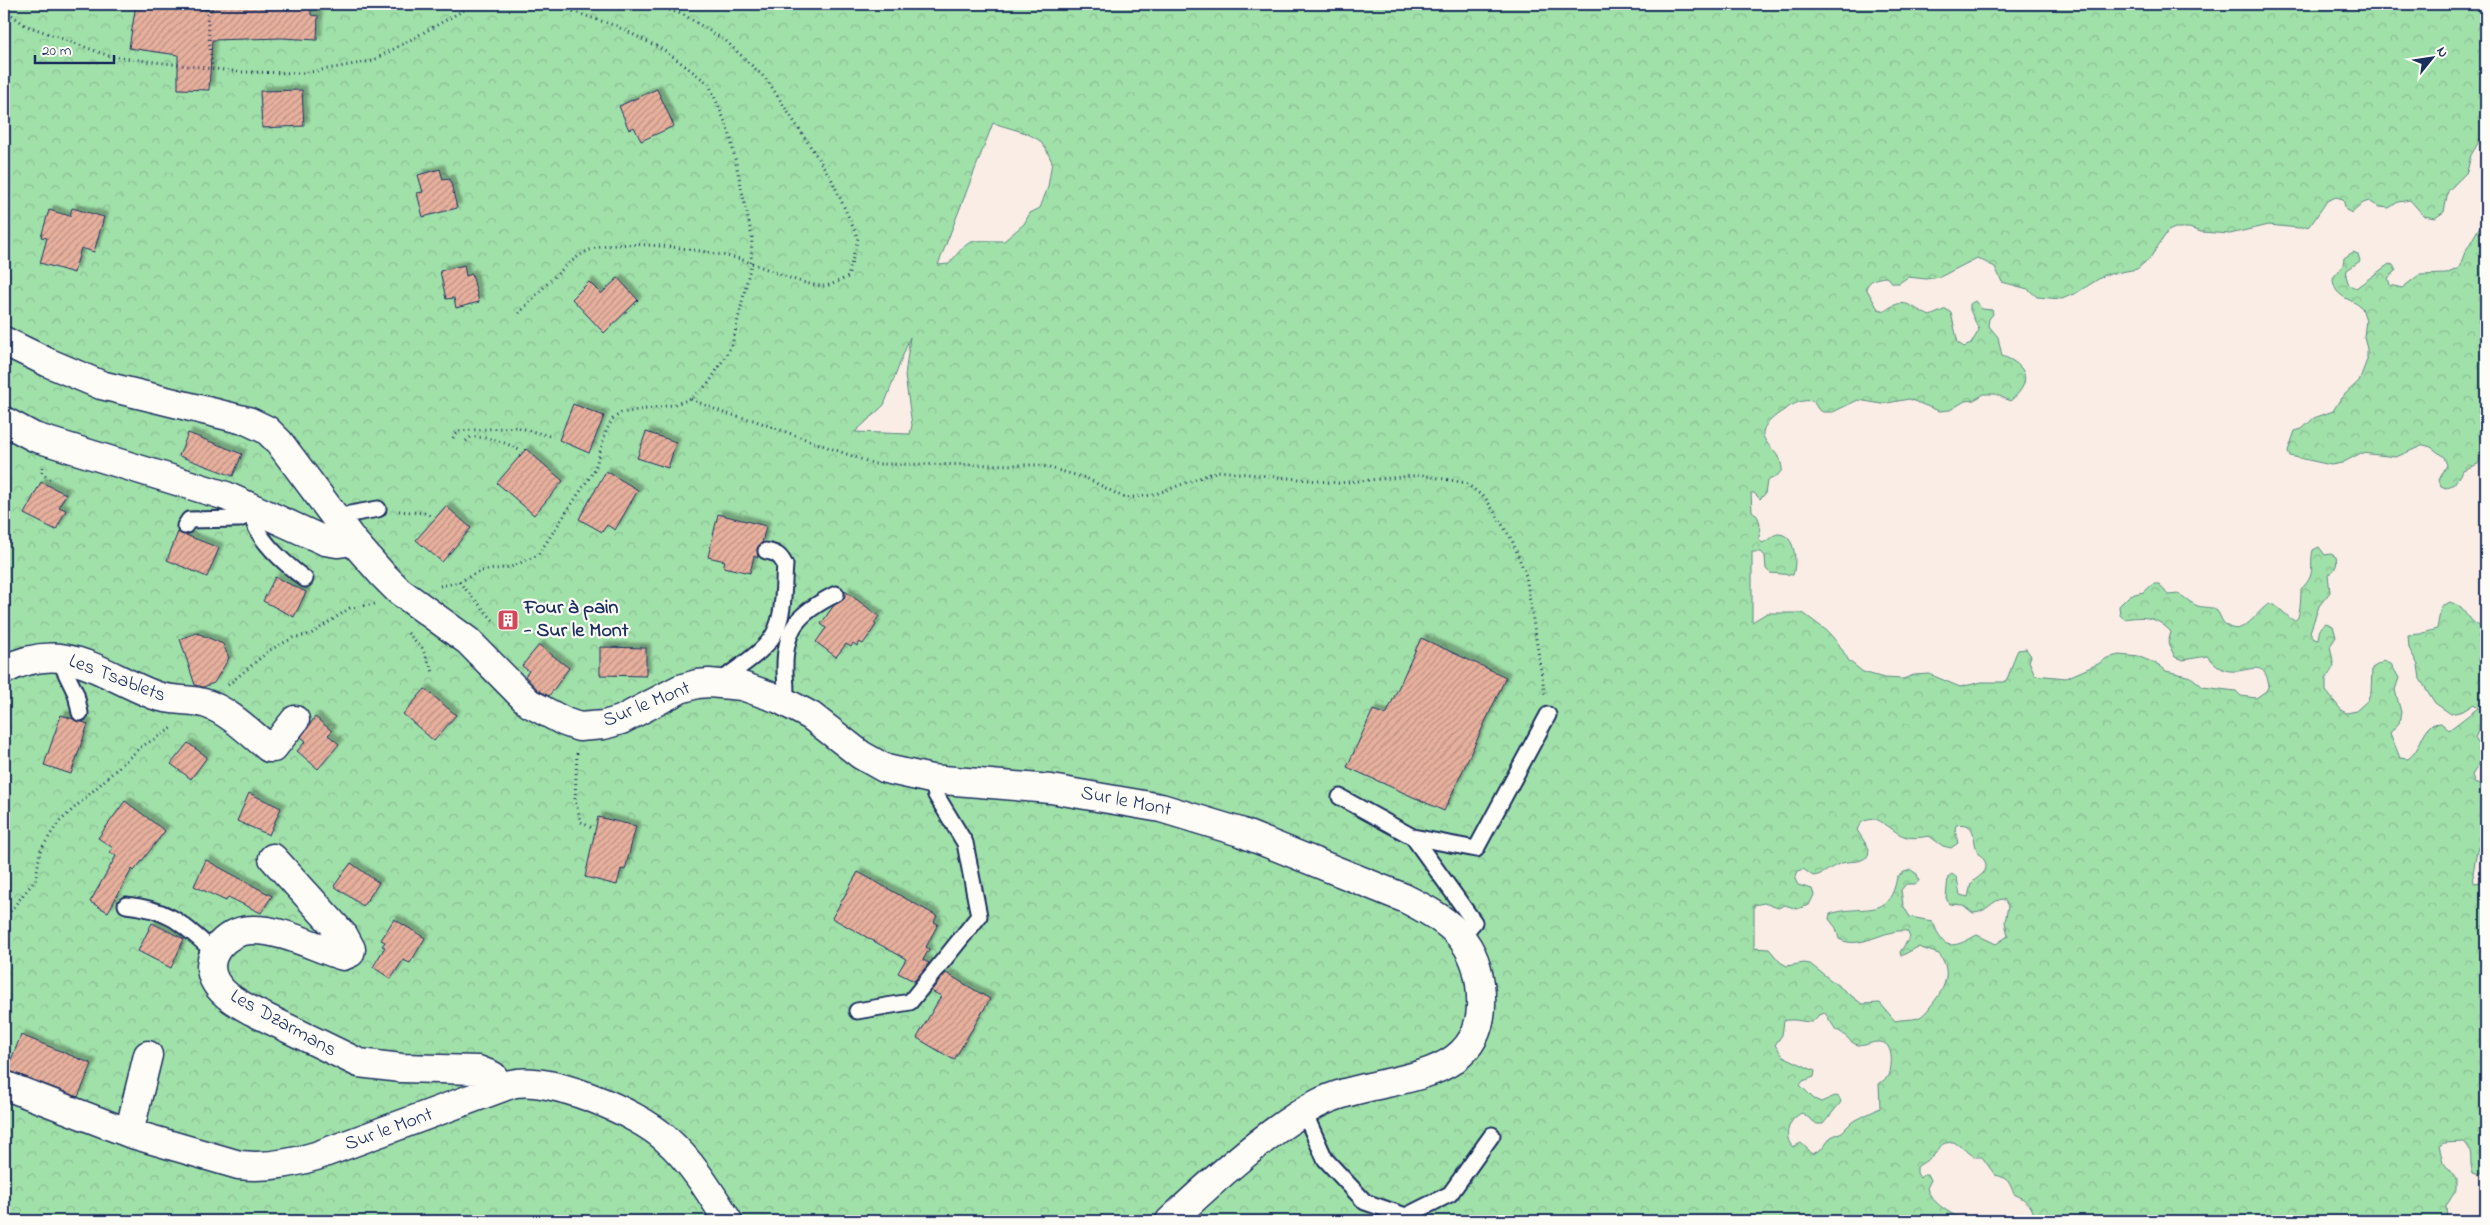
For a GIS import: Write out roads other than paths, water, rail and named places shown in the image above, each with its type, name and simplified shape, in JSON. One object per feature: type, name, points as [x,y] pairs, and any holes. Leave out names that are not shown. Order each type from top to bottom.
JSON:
[{"type":"street","name":"Sur le Mont","points":[[4,341],[49,364],[101,385],[259,424],[292,457],[345,530],[399,591],[468,641],[529,702],[565,722],[579,727],[604,725],[621,720],[680,689],[709,683],[725,684],[762,692],[811,716],[862,755],[886,769],[931,778],[1060,790],[1115,798],[1191,815],[1240,832],[1404,898],[1427,910],[1454,928],[1471,951],[1477,968],[1481,1004],[1475,1036],[1464,1052],[1441,1067],[1422,1074],[1339,1095],[1304,1112],[1241,1158],[1170,1221]]},
{"type":"street","points":[[4,421],[34,437],[226,496],[252,511],[325,540],[337,543],[345,530]]},
{"type":"street","name":"Les Tsablets","points":[[7,662],[40,657],[62,658],[82,663],[166,699],[206,704],[224,712],[269,748],[273,748],[294,720]]},
{"type":"street","points":[[214,952],[222,942],[231,936],[251,930],[287,936],[343,956],[350,953],[351,949],[344,936],[273,858]]},
{"type":"street","name":"Les Dzarmans","points":[[214,952],[213,976],[221,990],[236,1002],[333,1052],[367,1065],[478,1070],[493,1076],[500,1088]]},
{"type":"street","points":[[129,1133],[148,1055]]},
{"type":"street","name":"Sur le Mont","points":[[4,1085],[129,1133],[239,1165],[274,1166],[293,1163],[324,1154],[500,1088],[526,1081],[556,1086],[590,1097],[651,1127],[665,1137],[697,1172],[728,1221]]},
{"type":"lane","points":[[345,530],[350,514],[378,508]]},
{"type":"lane","points":[[185,526],[189,520],[239,519],[252,511],[253,522],[278,558],[305,579]]},
{"type":"lane","points":[[725,684],[725,678],[766,644],[774,634],[779,621],[785,565],[782,558],[775,553],[766,551]]},
{"type":"lane","points":[[783,701],[788,692],[784,656],[788,637],[794,625],[808,609],[836,594]]},
{"type":"lane","points":[[62,658],[63,667],[76,694],[80,713]]},
{"type":"lane","points":[[1340,797],[1413,837],[1476,849],[1548,715]]},
{"type":"lane","points":[[857,1011],[910,1002],[979,916],[965,843],[936,795],[931,778]]},
{"type":"lane","points":[[1413,837],[1474,922],[1461,936]]},
{"type":"lane","points":[[126,905],[161,911],[185,925],[214,952]]},
{"type":"lane","points":[[1304,1112],[1325,1159],[1366,1202],[1406,1216],[1450,1194],[1492,1135]]},
{"type":"place","name":"Four à pain - Sur le Mont","points":[[508,620]]}]
